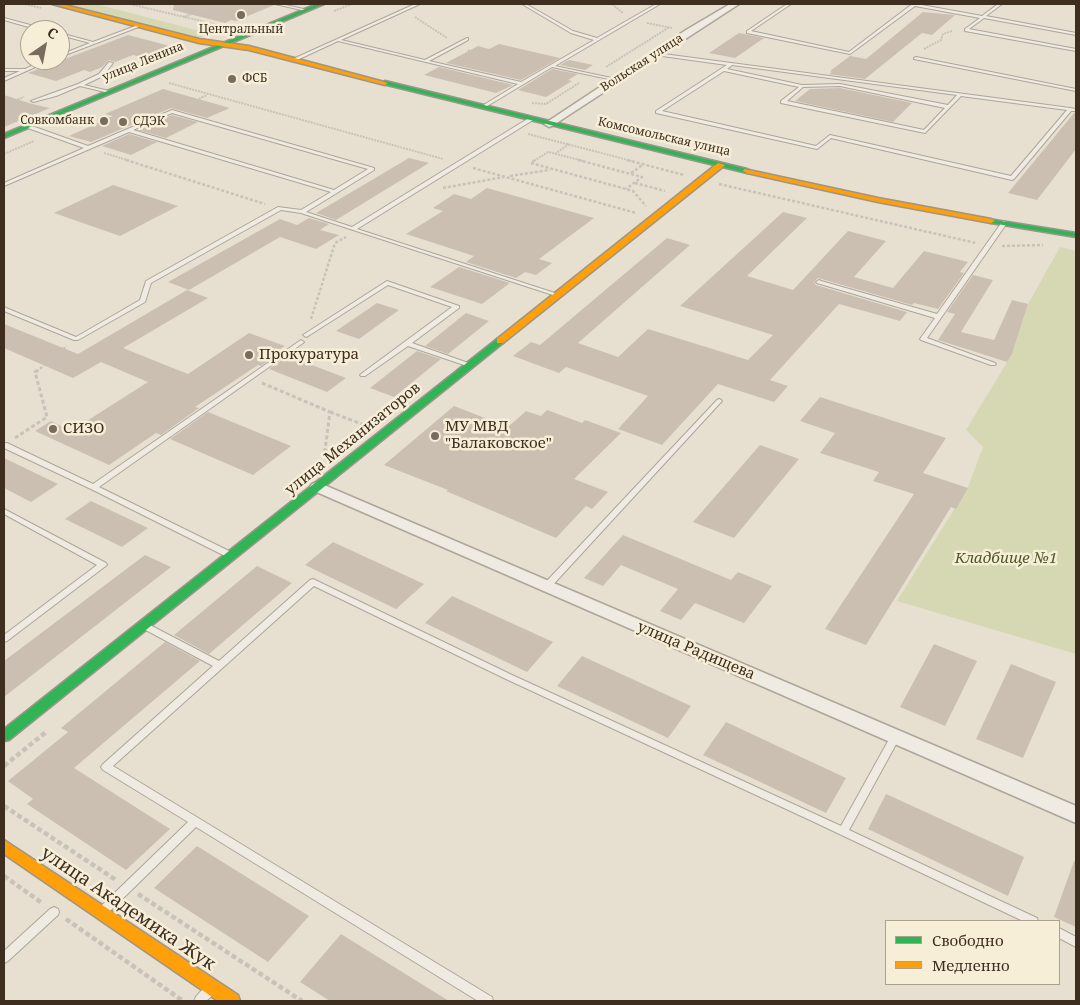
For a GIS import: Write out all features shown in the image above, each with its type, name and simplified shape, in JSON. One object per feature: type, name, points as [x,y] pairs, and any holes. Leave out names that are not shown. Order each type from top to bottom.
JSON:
[{"type":"main road","name":"Комсомольская улица","points":[[54,4],[221,45],[250,48],[549,124],[813,186],[1076,235]]},
{"type":"main road","name":"улица Ленина","points":[[4,136],[321,4]]},
{"type":"main road","name":"Комсомольская улица","points":[[213,31],[237,39],[250,48]]},
{"type":"main road","name":"улица Механизаторов","points":[[4,736],[558,295],[652,214],[721,165]]},
{"type":"main road","name":"улица Академика Жук","points":[[4,846],[232,1001]]},
{"type":"street","name":"Вольская улица","points":[[549,124],[735,4]]},
{"type":"street","name":"улица Радищева","points":[[317,487],[1076,815]]},
{"type":"lane","points":[[277,4],[306,10]]},
{"type":"lane","points":[[295,59],[418,4]]},
{"type":"lane","points":[[524,4],[572,32],[596,39]]},
{"type":"lane","points":[[484,107],[658,4]]},
{"type":"lane","points":[[789,4],[748,32],[850,53],[912,4],[929,5],[983,18],[1076,34]]},
{"type":"lane","points":[[1000,4],[966,30],[1076,50]]},
{"type":"lane","points":[[4,19],[20,23]]},
{"type":"lane","points":[[70,52],[139,26]]},
{"type":"lane","points":[[70,37],[93,43]]},
{"type":"lane","points":[[426,61],[468,39]]},
{"type":"lane","points":[[337,40],[522,84]]},
{"type":"lane","points":[[656,54],[1076,110]]},
{"type":"lane","points":[[916,58],[1076,90]]},
{"type":"lane","points":[[33,101],[54,95],[101,75],[111,63]]},
{"type":"lane","points":[[731,64],[658,112],[817,148],[830,136],[1012,178],[1070,109]]},
{"type":"lane","points":[[551,66],[616,80]]},
{"type":"lane","points":[[723,69],[802,86],[840,85],[949,106]]},
{"type":"lane","points":[[4,70],[20,70]]},
{"type":"lane","points":[[4,80],[27,70]]},
{"type":"lane","points":[[80,85],[107,92]]},
{"type":"lane","points":[[802,86],[783,102],[925,132],[960,95]]},
{"type":"lane","points":[[4,185],[172,111],[372,169],[302,212]]},
{"type":"lane","points":[[355,229],[531,119]]},
{"type":"lane","points":[[27,126],[89,148]]},
{"type":"lane","points":[[128,130],[336,192]]},
{"type":"lane","points":[[4,309],[76,339],[142,301],[148,282],[280,208],[302,212],[558,295]]},
{"type":"lane","points":[[993,364],[923,339],[1004,223]]},
{"type":"lane","points":[[819,282],[939,317]]},
{"type":"lane","points":[[94,487],[304,338],[387,283],[458,307],[363,375]]},
{"type":"lane","points":[[406,343],[469,365]]},
{"type":"lane","points":[[547,586],[719,401]]},
{"type":"lane","points":[[4,445],[94,487],[230,556]]},
{"type":"lane","points":[[4,511],[103,565],[4,639]]},
{"type":"lane","points":[[488,1001],[106,767],[312,582],[510,677],[1031,920]]},
{"type":"lane","points":[[143,625],[219,665]]},
{"type":"lane","points":[[843,832],[895,736]]},
{"type":"lane","points":[[101,912],[195,822]]},
{"type":"lane","points":[[4,958],[54,912]]},
{"type":"lane","points":[[1060,934],[1076,942]]},
{"type":"lane","points":[[199,1001],[212,987]]},
{"type":"path","points":[[130,4],[222,26],[235,26]]},
{"type":"path","points":[[184,17],[218,4]]},
{"type":"path","points":[[631,19],[689,32]]},
{"type":"path","points":[[530,103],[546,104],[676,23]]},
{"type":"path","points":[[916,58],[930,43],[940,42],[944,33],[952,30]]},
{"type":"path","points":[[169,83],[459,164]]},
{"type":"path","points":[[172,111],[207,94]]},
{"type":"path","points":[[4,106],[24,113]]},
{"type":"path","points":[[555,154],[569,144]]},
{"type":"path","points":[[626,189],[642,177],[548,152],[531,163],[633,191],[652,214]]},
{"type":"path","points":[[104,153],[280,208]]},
{"type":"path","points":[[631,174],[644,164]]},
{"type":"path","points":[[439,188],[554,169]]},
{"type":"path","points":[[482,170],[652,214]]},
{"type":"path","points":[[634,182],[672,193]]},
{"type":"path","points":[[304,338],[335,244],[355,229]]},
{"type":"path","points":[[11,440],[47,417],[35,372],[76,339]]},
{"type":"path","points":[[256,381],[370,428]]},
{"type":"path","points":[[330,412],[325,450],[335,456]]},
{"type":"path","points":[[4,806],[302,1001]]},
{"type":"path","points":[[4,876],[184,1001]]},
{"type":"green space","points":[[66,4],[96,4],[211,34],[197,38]]},
{"type":"green space","name":"Кладбище №1","points":[[1060,247],[1076,251],[1076,654],[897,601],[968,487],[983,447],[966,430],[1012,354],[1028,304]]},
{"type":"building","points":[[174,4],[274,5],[236,21],[231,20],[225,23],[173,10]]},
{"type":"building","points":[[923,12],[955,15],[932,35],[922,33],[865,79],[829,74],[832,72],[830,71],[850,56],[866,59]]},
{"type":"building","points":[[739,33],[764,38],[735,58],[709,53]]},
{"type":"building","points":[[128,35],[170,46],[141,57],[133,55],[115,62],[109,60],[102,67],[90,72],[84,70],[56,81],[28,73],[36,70],[70,70],[70,57]]},
{"type":"building","points":[[499,44],[560,58],[521,80],[446,63],[478,46],[489,49]]},
{"type":"building","points":[[569,60],[593,65],[585,70],[560,65]]},
{"type":"building","points":[[439,67],[513,85],[496,93],[424,75]]},
{"type":"building","points":[[552,69],[578,74],[568,80],[572,81],[546,97],[518,90]]},
{"type":"building","points":[[840,88],[912,103],[893,122],[795,101],[810,89]]},
{"type":"building","points":[[163,89],[230,108],[207,118],[171,108],[91,142],[69,136],[113,116],[105,114]]},
{"type":"building","points":[[4,95],[32,104],[50,108],[4,127]]},
{"type":"building","points":[[1074,113],[1076,113],[1076,149],[1037,200],[1008,193]]},
{"type":"building","points":[[172,115],[198,122],[166,138],[138,130]]},
{"type":"building","points":[[129,134],[157,142],[131,155],[102,146]]},
{"type":"building","points":[[409,158],[429,163],[336,220],[316,213]]},
{"type":"building","points":[[113,185],[178,206],[120,236],[54,213]]},
{"type":"building","points":[[487,188],[594,218],[539,259],[552,263],[536,275],[525,272],[516,278],[466,262],[474,256],[406,234],[443,211],[433,208],[454,194],[471,199]]},
{"type":"building","points":[[783,212],[807,218],[747,276],[793,290],[848,231],[886,241],[854,277],[893,288],[924,251],[968,262],[960,272],[964,273],[938,309],[914,303],[912,305],[818,278],[814,282],[816,285],[907,312],[900,321],[839,304],[770,380],[788,386],[774,402],[718,384],[662,445],[618,429],[648,396],[566,367],[559,373],[513,356],[531,342],[540,345],[667,238],[690,245],[578,343],[618,357],[648,329],[748,360],[773,335],[680,306]]},
{"type":"building","points":[[309,218],[329,224],[320,230],[339,235],[316,249],[280,237],[189,290],[168,282],[280,219],[297,225]]},
{"type":"building","points":[[459,267],[510,283],[482,304],[430,287]]},
{"type":"building","points":[[973,275],[993,280],[961,332],[994,340],[1012,300],[1028,304],[1012,354],[1007,362],[938,340],[955,314],[947,312]]},
{"type":"building","points":[[187,290],[208,298],[123,348],[188,374],[249,333],[285,346],[261,366],[258,365],[195,407],[199,408],[161,435],[156,433],[109,465],[35,431],[51,421],[71,431],[148,382],[101,362],[73,378],[4,348],[4,324],[78,354]]},
{"type":"building","points":[[377,303],[399,310],[359,339],[336,331]]},
{"type":"building","points":[[466,313],[489,321],[448,354],[425,346]]},
{"type":"building","points":[[417,351],[441,359],[394,397],[370,388]]},
{"type":"building","points":[[288,356],[346,378],[327,392],[269,369]]},
{"type":"building","points":[[820,397],[946,438],[923,473],[968,488],[956,509],[951,507],[866,645],[825,629],[914,494],[873,481],[879,472],[820,453],[835,433],[800,421]]},
{"type":"building","points":[[454,406],[508,427],[526,411],[541,416],[547,410],[582,423],[585,420],[621,433],[574,479],[608,492],[592,509],[586,506],[556,538],[446,491],[448,490],[384,465]]},
{"type":"building","points":[[208,412],[291,446],[253,475],[170,439]]},
{"type":"building","points":[[760,445],[799,459],[734,538],[693,522]]},
{"type":"building","points":[[4,458],[58,484],[31,502],[4,488]]},
{"type":"building","points":[[91,501],[148,528],[122,547],[65,519]]},
{"type":"building","points":[[623,535],[731,580],[738,572],[772,586],[744,623],[695,603],[681,620],[660,611],[678,589],[621,565],[603,586],[584,578]]},
{"type":"building","points":[[333,542],[424,584],[396,609],[305,565]]},
{"type":"building","points":[[145,555],[171,567],[4,697],[4,661]]},
{"type":"building","points":[[257,566],[292,583],[209,654],[174,635]]},
{"type":"building","points":[[452,596],[553,642],[527,672],[425,623]]},
{"type":"building","points":[[165,642],[200,661],[74,768],[170,829],[126,870],[27,804],[33,799],[8,781],[68,732],[61,728]]},
{"type":"building","points":[[934,644],[977,661],[945,726],[900,707]]},
{"type":"building","points":[[582,656],[691,706],[668,738],[557,686]]},
{"type":"building","points":[[1011,664],[1056,682],[1023,758],[976,739]]},
{"type":"building","points":[[726,722],[846,778],[826,813],[703,755]]},
{"type":"building","points":[[886,794],[1024,857],[1008,896],[868,829]]},
{"type":"building","points":[[197,846],[309,916],[268,962],[154,888]]},
{"type":"building","points":[[1074,861],[1076,862],[1076,927],[1054,917]]},
{"type":"building","points":[[341,934],[449,1001],[330,1001],[300,982]]},
{"type":"traffic: fast","points":[[4,136],[321,4]]},
{"type":"traffic: fast","points":[[385,83],[747,171]]},
{"type":"traffic: fast","points":[[991,221],[1076,235]]},
{"type":"traffic: fast","points":[[4,736],[500,341]]},
{"type":"traffic: slow","points":[[55,4],[199,41],[249,48],[385,83]]},
{"type":"traffic: slow","points":[[500,341],[721,165]]},
{"type":"traffic: slow","points":[[747,171],[878,200],[991,221]]},
{"type":"traffic: slow","points":[[4,846],[232,1001]]},
{"type":"place","name":"Центральный","points":[[241,15]]},
{"type":"place","name":"ФСБ","points":[[232,79]]},
{"type":"place","name":"Совкомбанк","points":[[104,121]]},
{"type":"place","name":"СДЭК","points":[[123,122]]},
{"type":"place","name":"Прокуратура","points":[[249,355]]},
{"type":"place","name":"СИЗО","points":[[53,429]]},
{"type":"place","name":"МУ МВД \"Балаковское\"","points":[[435,436]]}]
